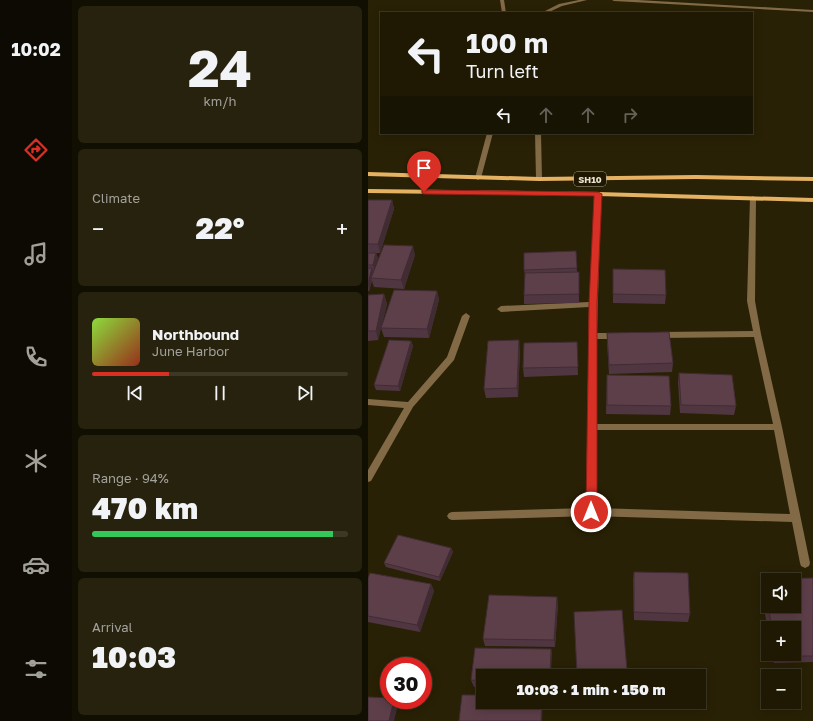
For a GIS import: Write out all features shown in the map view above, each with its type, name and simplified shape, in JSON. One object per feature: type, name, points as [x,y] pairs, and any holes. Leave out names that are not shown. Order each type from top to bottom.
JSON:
[{"type":"main road","name":"SH10","points":[[368,174],[539,179],[696,177],[813,179]]},
{"type":"main road","name":"SH10","points":[[368,191],[598,194],[813,200]]},
{"type":"street","points":[[502,0],[504,12]]},
{"type":"street","points":[[545,12],[561,5],[585,0]]},
{"type":"street","points":[[614,0],[813,11]]},
{"type":"street","points":[[478,178],[490,134]]},
{"type":"street","points":[[538,134],[539,179]]},
{"type":"street","points":[[591,512],[593,304],[598,194]]},
{"type":"street","points":[[753,198],[751,301],[805,563]]},
{"type":"street","points":[[501,309],[593,304]]},
{"type":"street","points":[[368,478],[370,468],[410,405],[451,358],[466,316]]},
{"type":"street","points":[[648,336],[757,334]]},
{"type":"street","points":[[593,336],[624,336]]},
{"type":"street","points":[[368,402],[410,405]]},
{"type":"street","points":[[592,427],[778,427]]},
{"type":"street","points":[[452,516],[591,512],[795,518]]},
{"type":"building","points":[[368,200],[392,200],[378,244],[368,244]]},
{"type":"building","points":[[384,245],[413,246],[401,280],[371,278]]},
{"type":"building","points":[[576,251],[577,268],[524,270],[524,253]]},
{"type":"building","points":[[368,253],[376,253],[373,265],[368,265]]},
{"type":"building","points":[[368,268],[372,268],[368,284]]},
{"type":"building","points":[[613,269],[665,270],[666,295],[613,294]]},
{"type":"building","points":[[579,272],[579,294],[524,295],[525,273]]},
{"type":"building","points":[[394,290],[437,291],[427,329],[381,328]]},
{"type":"building","points":[[384,294],[376,331],[368,331],[368,295]]},
{"type":"building","points":[[669,332],[673,363],[609,365],[607,333]]},
{"type":"building","points":[[389,340],[411,341],[398,386],[374,385]]},
{"type":"building","points":[[519,340],[517,388],[484,389],[488,341]]},
{"type":"building","points":[[577,342],[578,367],[523,368],[524,343]]},
{"type":"building","points":[[679,373],[732,375],[736,406],[681,405]]},
{"type":"building","points":[[607,375],[669,376],[671,406],[607,405]]},
{"type":"building","points":[[398,535],[451,548],[439,577],[384,563]]},
{"type":"building","points":[[634,572],[688,573],[690,614],[634,612]]},
{"type":"building","points":[[370,573],[431,584],[417,625],[368,616],[368,578]]},
{"type":"building","points":[[801,578],[813,578],[813,656],[801,656],[801,621],[771,621],[769,613],[801,613]]},
{"type":"building","points":[[489,595],[557,597],[554,640],[483,639]]},
{"type":"building","points":[[622,610],[627,669],[577,669],[574,612]]},
{"type":"building","points":[[475,648],[551,649],[550,669],[476,669],[476,680],[471,680]]},
{"type":"building","points":[[462,695],[476,695],[476,709],[542,709],[541,721],[459,721]]},
{"type":"building","points":[[368,697],[380,698],[380,709],[392,709],[389,721],[368,721]]},
{"type":"route","points":[[424,192],[598,194],[593,304],[591,512]]}]
